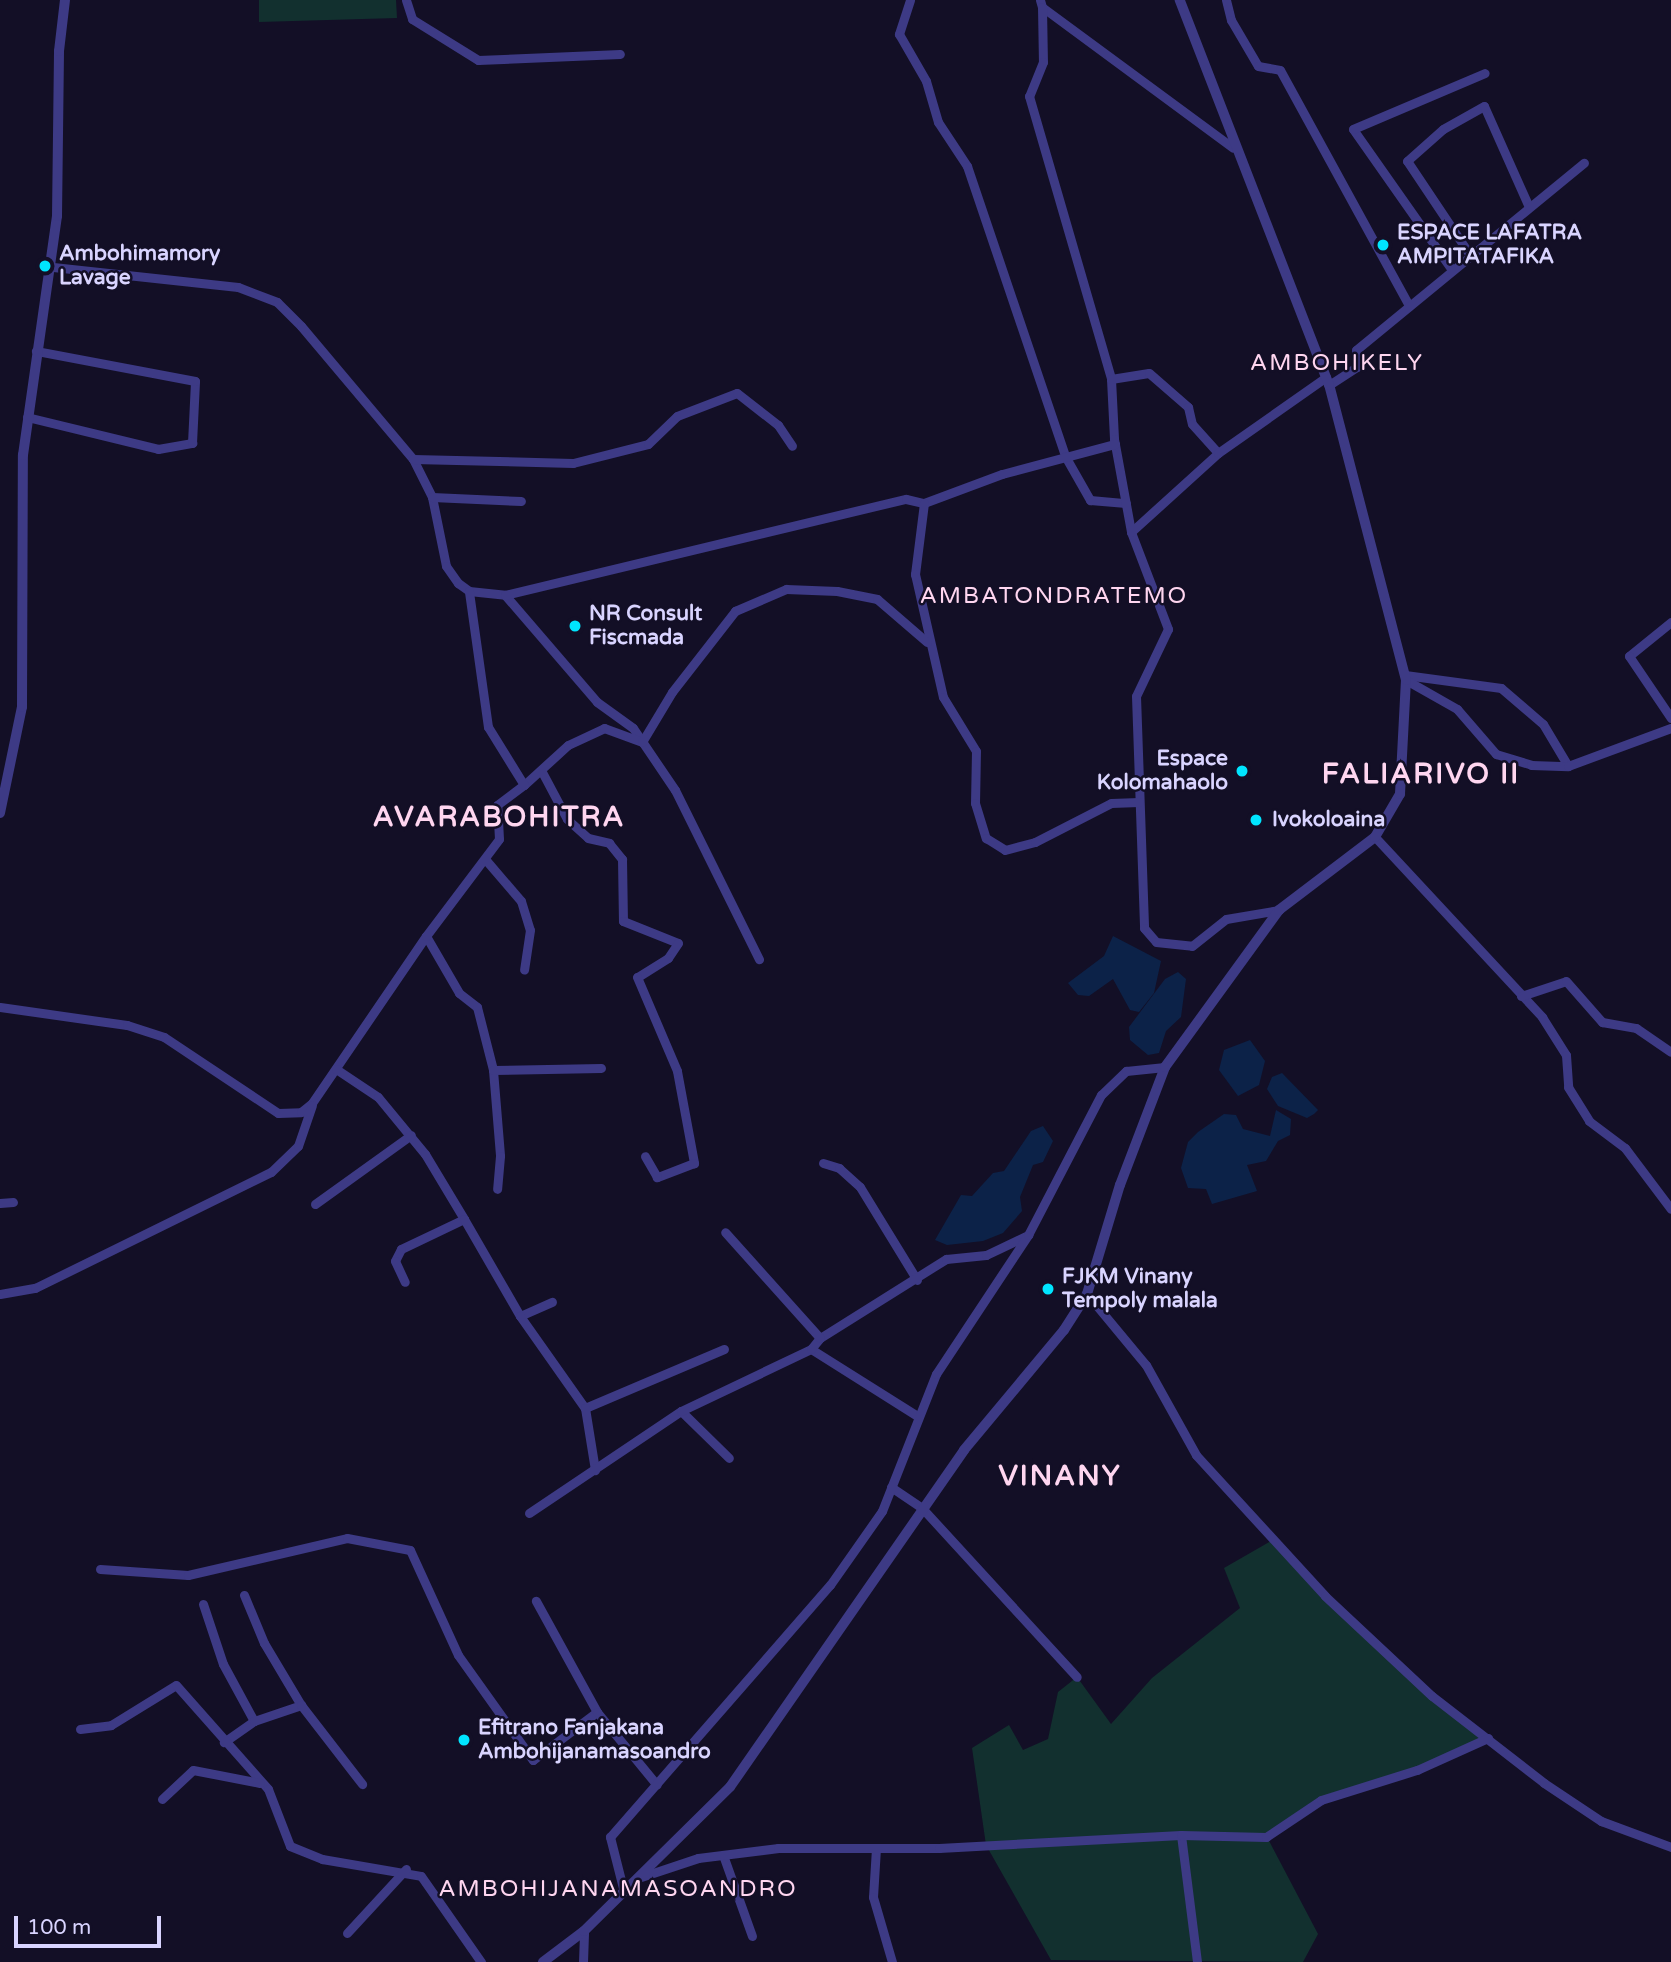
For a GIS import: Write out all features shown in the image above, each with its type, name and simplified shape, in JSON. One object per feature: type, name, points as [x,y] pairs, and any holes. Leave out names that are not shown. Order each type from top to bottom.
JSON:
[{"type":"street","points":[[0,813],[22,708],[20,539],[27,417],[36,351],[53,267],[65,0]]},
{"type":"street","points":[[406,0],[412,19],[478,60],[620,54]]},
{"type":"street","points":[[910,0],[900,34],[926,81],[938,122],[967,166],[1065,456],[1090,500],[1126,503]]},
{"type":"street","points":[[543,1962],[584,1931],[627,1884],[730,1787],[922,1508],[1087,1294],[1165,1067],[1279,910],[1375,837],[1400,794],[1405,677],[1327,381],[1233,148],[1180,0]]},
{"type":"street","points":[[1226,0],[1231,20],[1258,66],[1280,69],[1409,306]]},
{"type":"street","points":[[1041,3],[1233,148]]},
{"type":"street","points":[[1041,3],[1043,62],[1029,96],[1111,379],[1115,444],[1131,532],[1168,629],[1136,696],[1140,908],[1144,928],[1156,942],[1192,946],[1226,919],[1279,910]]},
{"type":"street","points":[[1452,270],[1353,129],[1485,73]]},
{"type":"street","points":[[1470,256],[1407,161],[1416,153],[1483,106],[1528,205]]},
{"type":"street","points":[[1131,532],[1218,453],[1327,381],[1357,367],[1356,350],[1528,205],[1584,163]]},
{"type":"street","points":[[53,267],[238,287],[277,302],[340,366],[412,459],[432,497],[446,566],[469,592],[488,727],[524,785]]},
{"type":"street","points":[[27,417],[158,449],[192,443],[195,381],[36,351]]},
{"type":"street","points":[[1111,379],[1149,373],[1188,407],[1192,424],[1218,453]]},
{"type":"street","points":[[412,459],[573,463],[648,444],[677,416],[737,393],[778,425],[792,446]]},
{"type":"street","points":[[469,592],[505,595],[906,499],[924,503],[1065,456],[1115,444]]},
{"type":"street","points":[[432,497],[522,501]]},
{"type":"street","points":[[924,503],[915,574],[943,697],[976,751],[975,803],[986,838],[1005,850],[1035,842],[1111,803],[1139,802]]},
{"type":"street","points":[[642,743],[672,692],[735,611],[786,589],[837,591],[877,599],[929,643]]},
{"type":"street","points":[[505,595],[573,677],[642,743],[675,790],[759,959]]},
{"type":"street","points":[[1671,622],[1629,656],[1671,718]]},
{"type":"street","points":[[1405,677],[1501,688],[1543,724],[1568,766]]},
{"type":"street","points":[[1405,677],[1457,709],[1496,754],[1531,765],[1568,766],[1671,728]]},
{"type":"street","points":[[0,1007],[127,1025],[164,1037],[278,1113],[301,1112],[312,1103],[426,936],[499,839],[497,805],[524,785],[568,745],[604,727],[642,743]]},
{"type":"street","points":[[541,770],[568,819],[588,838],[609,843],[622,859],[623,920],[678,943],[668,958],[637,977],[677,1071],[694,1163],[657,1177],[645,1156]]},
{"type":"street","points":[[1375,837],[1521,996],[1566,1055],[1568,1087],[1589,1121],[1625,1148],[1671,1209]]},
{"type":"street","points":[[485,859],[520,901],[530,930],[524,970]]},
{"type":"street","points":[[426,936],[459,993],[477,1007],[493,1070],[500,1156],[496,1189]]},
{"type":"street","points":[[1521,996],[1566,981],[1602,1022],[1636,1028],[1671,1052]]},
{"type":"street","points":[[627,1884],[610,1837],[830,1585],[881,1511],[916,1415],[936,1374],[1028,1234],[1101,1095],[1126,1071],[1165,1067]]},
{"type":"street","points":[[493,1070],[601,1068]]},
{"type":"street","points":[[336,1069],[378,1097],[411,1135],[464,1219],[520,1317],[585,1408],[595,1470]]},
{"type":"street","points":[[0,1294],[35,1288],[271,1172],[298,1146],[312,1103]]},
{"type":"street","points":[[315,1204],[411,1135]]},
{"type":"street","points":[[823,1163],[839,1168],[860,1187],[917,1280]]},
{"type":"street","points":[[0,1203],[13,1202]]},
{"type":"street","points":[[405,1282],[395,1261],[401,1250],[464,1219]]},
{"type":"street","points":[[725,1232],[820,1338]]},
{"type":"street","points":[[529,1513],[681,1412],[811,1349],[820,1338],[917,1280],[946,1259],[986,1255],[1028,1234]]},
{"type":"street","points":[[1087,1294],[1146,1365],[1196,1455],[1270,1541],[1432,1696],[1601,1821],[1671,1847]]},
{"type":"street","points":[[520,1317],[552,1302]]},
{"type":"street","points":[[585,1408],[724,1349]]},
{"type":"street","points":[[811,1349],[916,1415]]},
{"type":"street","points":[[681,1412],[729,1458]]},
{"type":"street","points":[[891,1487],[922,1508],[1077,1677]]},
{"type":"street","points":[[100,1569],[188,1574],[347,1538],[410,1550],[458,1655],[527,1756],[538,1758],[597,1712]]},
{"type":"street","points":[[244,1594],[264,1643],[301,1705],[362,1784]]},
{"type":"street","points":[[536,1601],[597,1712],[657,1784]]},
{"type":"street","points":[[203,1604],[223,1664],[254,1721]]},
{"type":"street","points":[[80,1729],[111,1725],[176,1685],[271,1793],[283,1840],[300,1853],[406,1869],[430,1884],[481,1962]]},
{"type":"street","points":[[224,1742],[254,1721],[301,1705]]},
{"type":"street","points":[[627,1884],[723,1855],[778,1848],[876,1848],[1181,1835],[1266,1838],[1321,1800],[1417,1770],[1488,1738]]},
{"type":"street","points":[[162,1799],[193,1770],[261,1783]]},
{"type":"street","points":[[1181,1835],[1197,1962]]},
{"type":"street","points":[[876,1848],[873,1897],[892,1962]]},
{"type":"street","points":[[723,1855],[752,1936]]},
{"type":"street","points":[[346,1933],[406,1869]]},
{"type":"street","points":[[583,1962],[584,1931]]},
{"type":"green space","points":[[259,0],[396,0],[397,18],[259,22]]},
{"type":"green space","points":[[1271,1541],[1432,1695],[1488,1738],[1417,1770],[1321,1800],[1267,1837],[1318,1934],[1303,1962],[1051,1960],[986,1845],[972,1748],[1009,1725],[1023,1750],[1048,1739],[1058,1692],[1077,1677],[1111,1724],[1152,1678],[1240,1608],[1224,1568]]},
{"type":"water","points":[[1113,936],[1161,961],[1154,993],[1139,1012],[1130,1010],[1113,979],[1089,996],[1078,995],[1068,983],[1104,956]]},
{"type":"water","points":[[1178,972],[1186,979],[1181,1017],[1166,1031],[1159,1053],[1148,1055],[1130,1040],[1129,1027],[1165,979]]},
{"type":"water","points":[[1250,1040],[1265,1061],[1259,1085],[1238,1096],[1219,1070],[1224,1050]]},
{"type":"water","points":[[1282,1073],[1318,1110],[1314,1114],[1307,1118],[1278,1106],[1267,1089],[1272,1077]]},
{"type":"water","points":[[1276,1110],[1291,1119],[1290,1135],[1278,1141],[1266,1161],[1247,1165],[1257,1191],[1212,1204],[1206,1189],[1188,1188],[1181,1168],[1188,1142],[1198,1132],[1224,1114],[1236,1115],[1243,1129],[1270,1136]]},
{"type":"water","points":[[1043,1126],[1053,1141],[1043,1162],[1033,1165],[1020,1197],[1022,1211],[1003,1233],[983,1241],[947,1245],[935,1240],[961,1195],[972,1196],[993,1173],[1004,1171],[1031,1131]]},
{"type":"place","name":"ESPACE LAFATRA AMPITATAFIKA","points":[[1383,245]]},
{"type":"place","name":"Ambohimamory Lavage","points":[[45,266]]},
{"type":"place","name":"NR Consult Fiscmada","points":[[575,626]]},
{"type":"place","name":"Espace Kolomahaolo","points":[[1242,771]]},
{"type":"place","name":"Ivokoloaina","points":[[1256,820]]},
{"type":"place","name":"FJKM Vinany Tempoly malala","points":[[1048,1289]]},
{"type":"place","name":"Efitrano Fanjakana Ambohijanamasoandro","points":[[464,1740]]},
{"type":"district","name":"AMBOHIKELY","points":[[1337,363]]},
{"type":"district","name":"AMBATONDRATEMO","points":[[1054,596]]},
{"type":"district","name":"FALIARIVO II","points":[[1421,774]]},
{"type":"district","name":"AVARABOHITRA","points":[[499,817]]},
{"type":"district","name":"VINANY","points":[[1060,1476]]},
{"type":"district","name":"AMBOHIJANAMASOANDRO","points":[[618,1889]]}]
